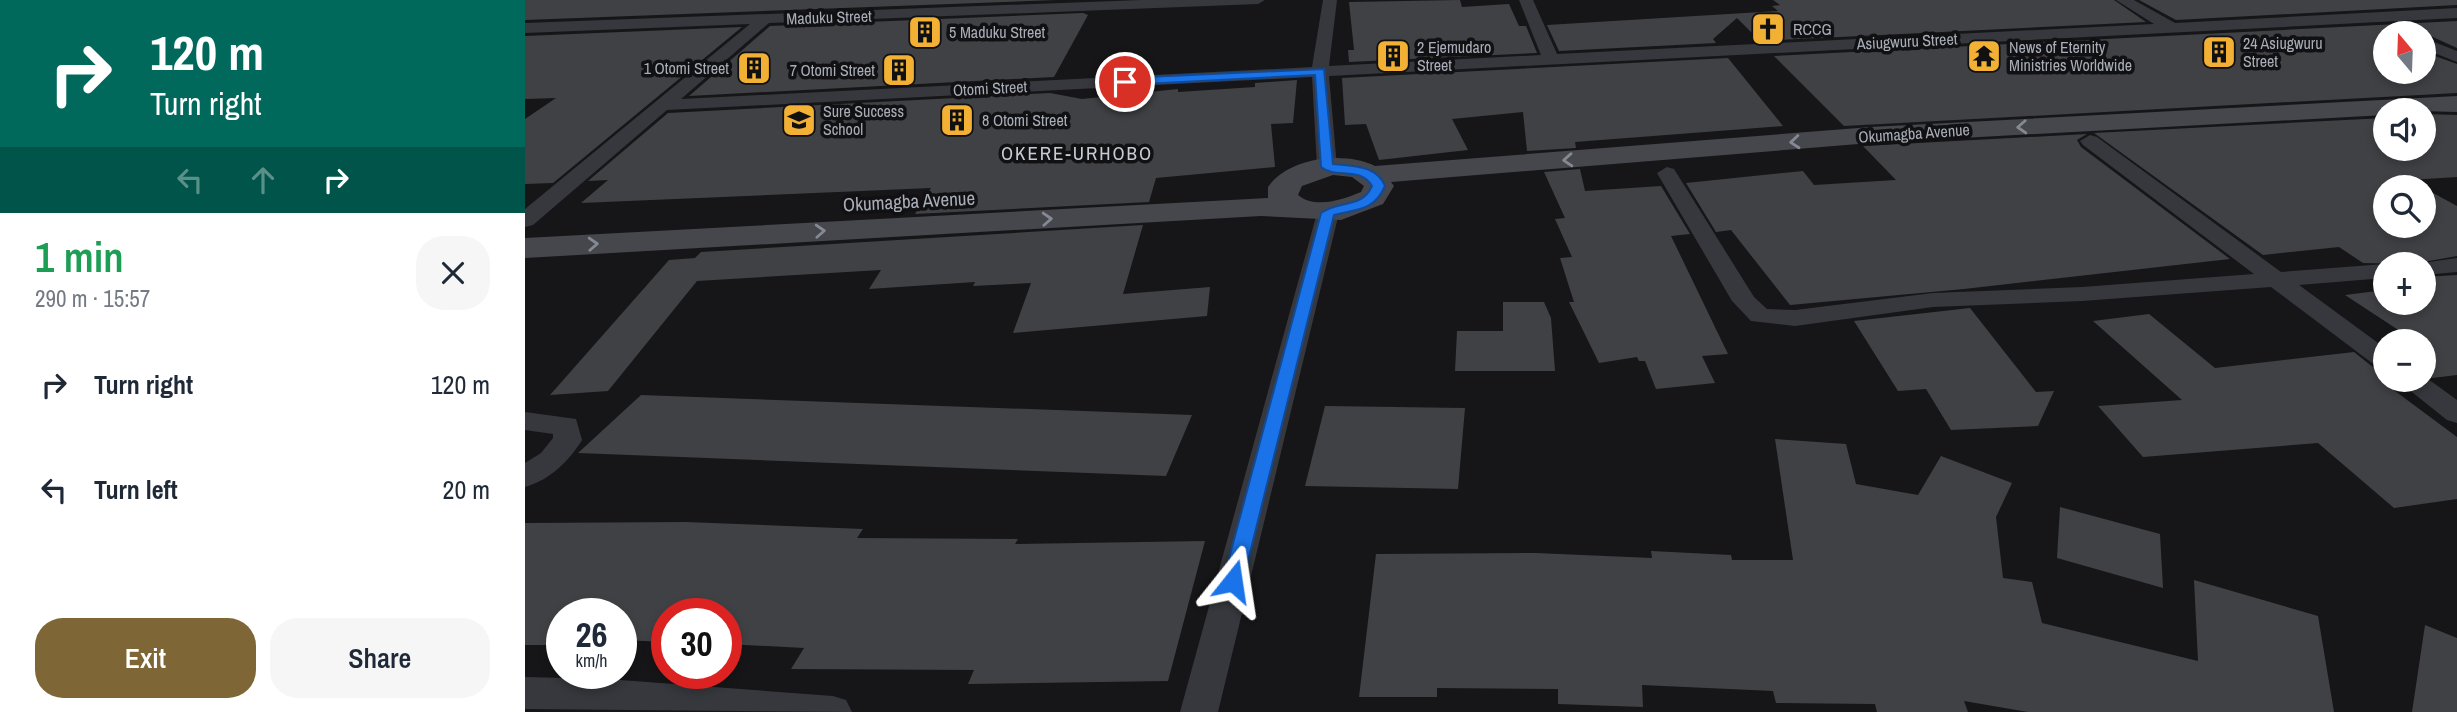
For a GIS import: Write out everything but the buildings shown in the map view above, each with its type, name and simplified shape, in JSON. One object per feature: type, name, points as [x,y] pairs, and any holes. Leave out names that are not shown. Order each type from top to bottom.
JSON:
[{"type":"main road","name":"Okumagba Avenue","points":[[1372,187],[1884,134],[2457,104]]},
{"type":"main road","points":[[2436,117],[2457,116]]},
{"type":"main road","name":"Okumagba Avenue","points":[[1372,187],[1667,173],[2373,121]]},
{"type":"main road","points":[[1327,167],[1352,168],[1372,187],[1354,208],[1328,213],[1293,192],[1327,167]]},
{"type":"main road","name":"Okumagba Avenue","points":[[525,221],[1247,183],[1293,192]]},
{"type":"main road","name":"Okumagba Avenue","points":[[525,248],[1293,192]]},
{"type":"street","name":"Maduku Street","points":[[530,31],[1258,0]]},
{"type":"street","points":[[1327,167],[1320,72],[1330,0]]},
{"type":"street","points":[[1526,0],[1551,60]]},
{"type":"street","points":[[2123,0],[2171,27]]},
{"type":"street","points":[[2338,4],[2375,21]]},
{"type":"street","points":[[2368,18],[2457,13]]},
{"type":"street","name":"Asiugwuru Street","points":[[1320,72],[2368,18]]},
{"type":"street","points":[[525,221],[764,20]]},
{"type":"street","points":[[2436,48],[2457,57]]},
{"type":"street","name":"Otomi Street","points":[[661,105],[1320,72]]},
{"type":"street","points":[[2090,141],[2373,351]]},
{"type":"street","points":[[1667,173],[1744,301],[1760,316],[1795,318],[1933,300],[2082,294],[2373,272]]},
{"type":"street","points":[[1199,712],[1328,213]]},
{"type":"street","points":[[2436,267],[2457,265]]},
{"type":"street","points":[[2427,392],[2457,414]]},
{"type":"street","points":[[525,421],[566,426],[568,440],[551,460],[525,477]]},
{"type":"street","points":[[525,693],[607,695],[833,712]]},
{"type":"place","name":"RCCG","points":[[1768,29]]},
{"type":"place","name":"5 Maduku Street","points":[[925,32]]},
{"type":"place","name":"24 Asiugwuru Street","points":[[2219,52]]},
{"type":"place","name":"2 Ejemudaro Street","points":[[1393,56]]},
{"type":"place","name":"News of Eternity Ministries Worldwide","points":[[1984,56]]},
{"type":"place","name":"1 Otomi Street","points":[[754,68]]},
{"type":"place","name":"7 Otomi Street","points":[[899,70]]},
{"type":"place","name":"Sure Success School","points":[[799,120]]},
{"type":"place","name":"8 Otomi Street","points":[[957,120]]},
{"type":"district","name":"OKERE-URHOBO","points":[[1077,153]]},
{"type":"route","points":[[1125,82],[1320,72],[1327,167],[1363,171],[1371,175],[1379,186],[1378,192],[1365,204],[1328,213],[1233,581]]}]
